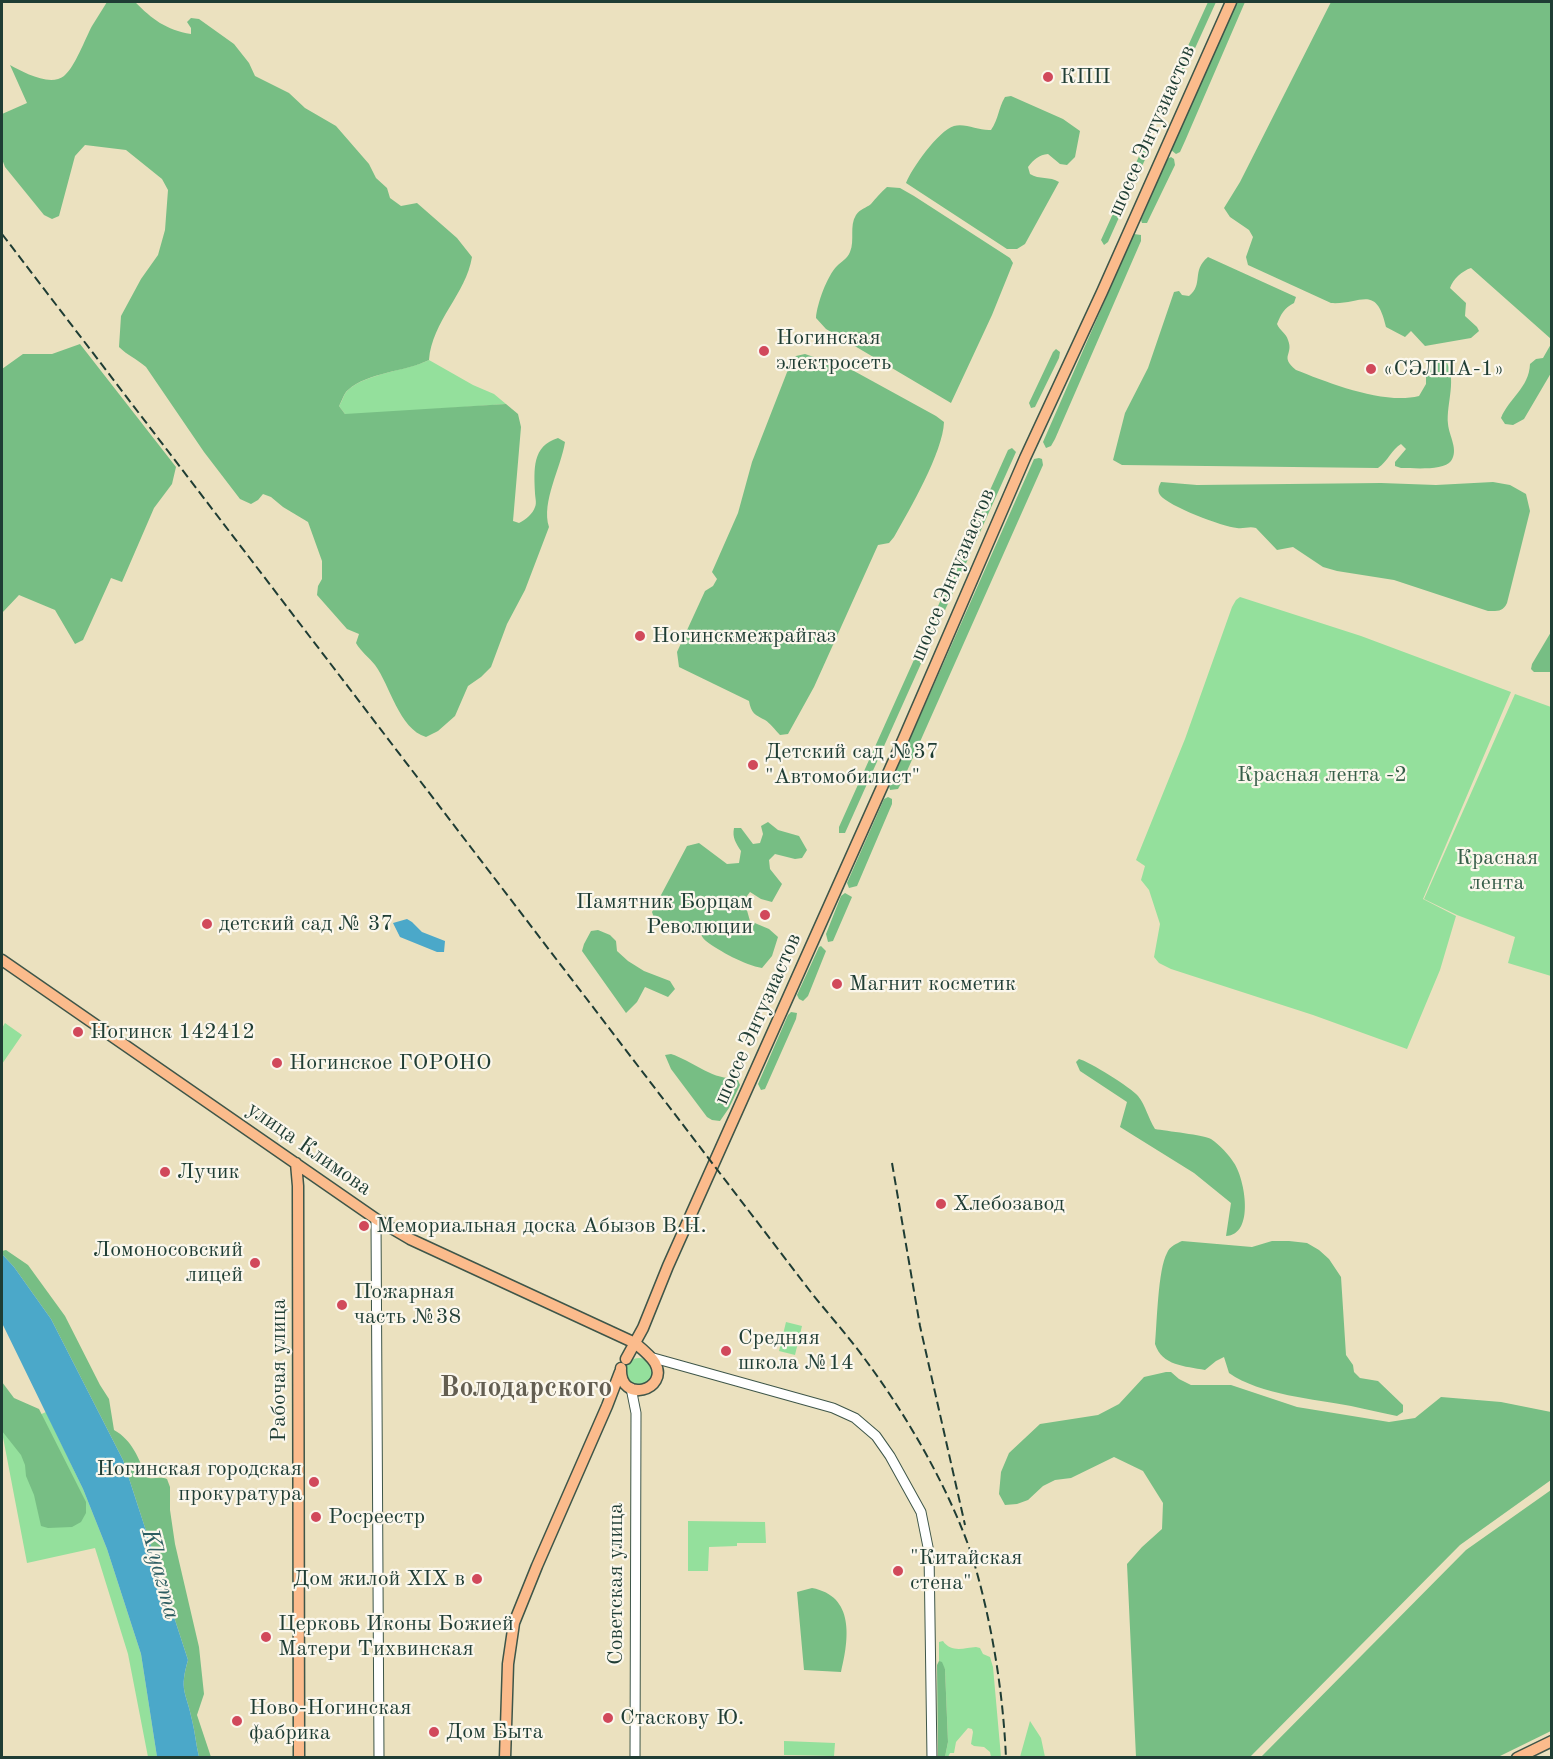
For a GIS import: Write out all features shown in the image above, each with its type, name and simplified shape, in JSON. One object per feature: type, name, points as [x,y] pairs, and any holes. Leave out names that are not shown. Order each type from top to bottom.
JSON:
[{"type":"main road","name":"шоссе Энтузиастов","points":[[505,1758],[508,1664],[514,1623],[537,1566],[608,1404],[623,1363],[643,1328],[668,1266],[715,1165],[1025,458],[1231,2]]},
{"type":"main road","name":"улица Климова","points":[[2,960],[376,1219],[410,1239],[635,1343]]},
{"type":"main road","name":"Рабочая улица","points":[[296,1163],[298,1186],[299,1758]]},
{"type":"main road","points":[[643,1328],[641,1340],[646,1354]]},
{"type":"main road","points":[[615,1335],[620,1344],[623,1363],[622,1380],[631,1388],[639,1390],[648,1388],[657,1377],[656,1363],[635,1343]]},
{"type":"main road","points":[[623,1363],[636,1353],[646,1354]]},
{"type":"main road","points":[[608,1404],[631,1388]]},
{"type":"main road","points":[[1517,1758],[1551,1741]]},
{"type":"street","points":[[376,1219],[379,1758]]},
{"type":"street","points":[[646,1354],[845,1413],[871,1430],[886,1450],[917,1501],[927,1539],[932,1758]]},
{"type":"street","points":[[657,1377],[669,1368],[684,1366]]},
{"type":"street","name":"Советская улица","points":[[631,1388],[636,1410],[635,1758]]},
{"type":"street","name":"Советская улица","points":[[636,1410],[648,1388]]},
{"type":"green space","points":[[107,2],[135,2],[160,23],[174,30],[191,34],[191,28],[187,22],[191,18],[199,19],[234,44],[249,63],[255,76],[289,93],[305,108],[336,126],[369,164],[376,178],[387,188],[390,198],[401,206],[417,203],[457,238],[472,257],[463,283],[436,333],[429,360],[356,384],[347,391],[339,406],[345,414],[506,404],[518,414],[521,427],[513,521],[519,523],[531,514],[536,505],[535,467],[539,453],[543,447],[558,438],[565,442],[549,496],[547,517],[549,527],[525,590],[507,624],[491,667],[468,686],[455,716],[438,731],[426,737],[409,725],[402,716],[375,665],[356,643],[359,634],[347,629],[317,595],[322,579],[322,561],[308,522],[263,494],[251,504],[240,499],[204,452],[146,367],[119,347],[121,316],[141,279],[158,255],[165,230],[168,190],[162,179],[126,150],[85,145],[75,156],[59,216],[52,219],[44,215],[5,167],[2,159],[2,114],[27,103],[10,65],[44,79],[58,79],[64,76],[76,60],[92,26]]},
{"type":"green space","points":[[1208,2],[1216,2],[1187,66],[1182,71],[1178,68]]},
{"type":"green space","points":[[1235,2],[1245,2],[1185,141],[1180,152],[1176,154],[1171,150]]},
{"type":"green space","points":[[1331,2],[1551,2],[1551,339],[1471,268],[1458,276],[1450,288],[1466,303],[1465,316],[1479,331],[1471,338],[1425,346],[1411,331],[1405,337],[1386,327],[1382,313],[1372,301],[1366,299],[1331,303],[1248,265],[1246,257],[1253,237],[1249,230],[1230,217],[1224,208],[1240,182]]},
{"type":"green space","points":[[1011,96],[1063,119],[1080,131],[1075,157],[1067,165],[1060,164],[1048,154],[1037,158],[1028,167],[1033,176],[1059,182],[1025,244],[1017,249],[1007,249],[906,183],[933,142],[948,129],[959,125],[991,130],[1005,97]]},
{"type":"green space","points":[[1149,140],[1152,144],[1108,242],[1104,245],[1101,240],[1145,143]]},
{"type":"green space","points":[[1171,157],[1175,165],[1147,223],[1142,223],[1141,220],[1167,159]]},
{"type":"green space","points":[[887,187],[900,188],[914,196],[1010,258],[1013,263],[992,315],[951,403],[826,329],[816,318],[826,283],[850,252],[856,215],[871,204]]},
{"type":"green space","points":[[1134,234],[1141,235],[1141,241],[1055,439],[1051,446],[1046,448],[1043,442]]},
{"type":"green space","points":[[1208,257],[1296,297],[1294,303],[1283,312],[1277,324],[1287,338],[1288,362],[1296,370],[1357,391],[1390,398],[1405,398],[1419,396],[1426,384],[1426,368],[1435,359],[1445,360],[1451,374],[1448,424],[1454,452],[1451,461],[1435,468],[1395,466],[1395,462],[1406,449],[1401,444],[1378,468],[1122,465],[1113,460],[1125,413],[1148,368],[1174,292],[1179,291],[1182,295],[1189,296],[1196,287],[1200,267]]},
{"type":"green space","points":[[80,344],[176,467],[172,484],[154,508],[122,582],[111,578],[83,640],[75,644],[55,610],[19,595],[2,613],[2,369],[23,354],[52,354]]},
{"type":"green space","points":[[1551,344],[1551,373],[1524,419],[1513,425],[1505,424],[1501,418],[1526,380],[1530,364],[1536,359],[1543,358]]},
{"type":"green space","points":[[1056,349],[1060,352],[1059,358],[1035,407],[1031,408],[1029,403]]},
{"type":"green space","points":[[805,354],[854,371],[944,422],[938,449],[917,496],[894,537],[889,543],[878,545],[814,687],[788,734],[780,735],[767,721],[754,713],[749,701],[679,667],[677,652],[705,591],[713,586],[717,579],[712,572],[738,513],[752,462],[791,362],[796,356]]},
{"type":"green space","points":[[429,360],[494,394],[506,404],[355,415],[345,414],[339,406],[347,391],[356,384]]},
{"type":"green space","points":[[1012,448],[1016,452],[845,833],[839,833],[839,827],[1008,450]]},
{"type":"green space","points":[[1034,459],[1042,459],[1043,465],[903,780],[898,789],[890,790],[889,786]]},
{"type":"green space","points":[[1161,482],[1197,485],[1381,483],[1436,485],[1493,482],[1510,485],[1526,494],[1530,511],[1507,603],[1502,609],[1488,611],[1394,580],[1323,567],[1293,547],[1277,550],[1256,528],[1230,527],[1173,505],[1160,495],[1158,490]]},
{"type":"green space","name":"Красная лента -2","points":[[1240,597],[1361,636],[1511,692],[1423,899],[1456,916],[1440,970],[1407,1049],[1313,1015],[1171,969],[1159,963],[1154,957],[1160,924],[1149,890],[1141,880],[1145,866],[1136,860],[1185,739],[1232,607]]},
{"type":"green space","points":[[1551,632],[1551,672],[1534,672],[1531,669],[1532,664]]},
{"type":"green space","name":"Красная лента","points":[[1515,694],[1551,707],[1551,976],[1508,963],[1515,937],[1457,915],[1424,899]]},
{"type":"green space","points":[[888,797],[892,799],[892,804],[857,886],[849,888],[847,883],[884,799]]},
{"type":"green space","points":[[768,822],[778,830],[799,836],[807,850],[802,858],[795,859],[775,854],[769,860],[770,869],[782,884],[772,902],[761,899],[750,892],[744,900],[750,921],[769,929],[778,937],[772,956],[762,968],[740,961],[718,949],[705,940],[697,930],[670,932],[660,927],[652,912],[687,846],[699,843],[727,864],[739,863],[741,851],[734,838],[734,828],[741,828],[753,844],[760,843],[763,834],[761,826]]},
{"type":"green space","points":[[845,893],[852,897],[833,941],[828,942],[826,934],[841,896]]},
{"type":"green space","points":[[598,930],[610,935],[616,941],[617,951],[628,961],[644,971],[670,981],[675,989],[668,997],[645,987],[637,1002],[626,1013],[582,951],[591,931]]},
{"type":"green space","points":[[821,946],[826,951],[808,996],[803,1001],[797,995]]},
{"type":"green space","points":[[791,1012],[797,1013],[796,1019],[765,1089],[761,1090],[758,1084]]},
{"type":"green space","points":[[5,1023],[22,1035],[2,1064],[2,1028]]},
{"type":"green space","points":[[671,1054],[711,1074],[737,1078],[740,1085],[720,1121],[707,1117],[671,1069],[665,1055]]},
{"type":"green space","points":[[1079,1059],[1100,1069],[1134,1092],[1143,1104],[1155,1129],[1211,1139],[1227,1154],[1238,1171],[1244,1193],[1244,1217],[1235,1233],[1226,1236],[1231,1203],[1194,1173],[1120,1127],[1127,1102],[1080,1071],[1076,1062]]},
{"type":"green space","points":[[1182,1241],[1252,1247],[1272,1241],[1289,1241],[1307,1243],[1319,1250],[1329,1259],[1341,1277],[1346,1355],[1353,1365],[1354,1372],[1360,1378],[1378,1381],[1403,1405],[1403,1412],[1397,1416],[1272,1391],[1229,1373],[1224,1357],[1205,1370],[1175,1364],[1163,1357],[1155,1344],[1162,1271],[1168,1251]]},
{"type":"green space","points":[[6,1250],[28,1265],[65,1316],[109,1399],[114,1430],[130,1444],[138,1456],[146,1477],[167,1479],[170,1487],[170,1510],[175,1544],[199,1647],[204,1694],[197,1715],[211,1757],[199,1757],[184,1691],[188,1660],[123,1460],[51,1319],[2,1254],[2,1251]]},
{"type":"green space","points":[[786,1322],[802,1326],[795,1355],[779,1351]]},
{"type":"green space","points":[[639,1358],[649,1362],[653,1372],[649,1382],[639,1386],[629,1382],[625,1372],[629,1362]]},
{"type":"green space","points":[[1171,1372],[1191,1385],[1231,1385],[1297,1407],[1389,1422],[1415,1418],[1441,1397],[1501,1402],[1551,1412],[1551,1480],[1460,1545],[1250,1757],[1136,1757],[1127,1564],[1162,1529],[1163,1503],[1143,1471],[1114,1457],[1071,1478],[1055,1480],[1043,1486],[1028,1500],[1017,1504],[1005,1505],[999,1494],[1001,1472],[1009,1453],[1040,1424],[1098,1415],[1119,1404],[1144,1377]]},
{"type":"green space","points":[[2,1382],[14,1398],[39,1409],[86,1502],[86,1513],[81,1522],[72,1527],[41,1526],[21,1455],[2,1431]]},
{"type":"green space","points":[[46,1412],[83,1489],[107,1549],[141,1654],[157,1757],[148,1757],[128,1654],[95,1548],[27,1563],[2,1432]]},
{"type":"green space","points":[[1551,1490],[1551,1731],[1498,1757],[1261,1757],[1466,1550]]},
{"type":"green space","points":[[688,1521],[765,1522],[766,1543],[737,1543],[737,1546],[709,1547],[708,1571],[688,1571]]},
{"type":"green space","points":[[812,1588],[836,1600],[842,1609],[847,1633],[841,1672],[804,1670],[797,1592]]},
{"type":"green space","points":[[943,1641],[954,1648],[980,1648],[983,1654],[990,1657],[993,1667],[1001,1757],[991,1757],[990,1752],[984,1747],[971,1744],[973,1732],[968,1728],[956,1742],[954,1753],[945,1757],[948,1742],[945,1669],[939,1661],[939,1642]]},
{"type":"green space","points":[[939,1661],[945,1669],[948,1742],[945,1757],[938,1757],[937,1665]]},
{"type":"green space","points":[[1030,1721],[1041,1738],[1045,1757],[1020,1757]]},
{"type":"green space","points":[[784,1741],[835,1743],[834,1756],[784,1755]]},
{"type":"water","points":[[407,919],[422,932],[445,941],[444,952],[437,952],[400,937],[393,923]]},
{"type":"water","name":"Klyazma","points":[[2,1254],[51,1319],[123,1460],[188,1660],[184,1691],[199,1757],[157,1757],[141,1654],[107,1549],[83,1489],[2,1323]]},
{"type":"railway","points":[[2,234],[810,1291],[860,1353],[898,1407],[941,1483],[973,1559],[996,1657],[1006,1758]]},
{"type":"railway","points":[[892,1163],[920,1326],[965,1525]]},
{"type":"place","name":"КПП","points":[[1048,77]]},
{"type":"place","name":"Ногинская электросеть","points":[[764,351]]},
{"type":"place","name":"«СЭЛПА-1»","points":[[1371,369]]},
{"type":"place","name":"Ногинскмежрайгаз","points":[[640,636]]},
{"type":"place","name":"Детский сад №37 \"Автомобилист\"","points":[[753,765]]},
{"type":"place","name":"Памятник Борцам Революции","points":[[765,915]]},
{"type":"place","name":"детский сад № 37","points":[[207,924]]},
{"type":"place","name":"Магнит косметик","points":[[837,984]]},
{"type":"place","name":"Ногинск 142412","points":[[78,1032]]},
{"type":"place","name":"Ногинское ГОРОНО","points":[[277,1063]]},
{"type":"place","name":"Лучик","points":[[165,1172]]},
{"type":"place","name":"Хлебозавод","points":[[941,1204]]},
{"type":"place","name":"Мемориальная доска Абызов В.Н.","points":[[364,1226]]},
{"type":"place","name":"Ломоносовский лицей","points":[[255,1263]]},
{"type":"place","name":"Пожарная часть №38","points":[[342,1305]]},
{"type":"place","name":"Средняя школа №14","points":[[726,1351]]},
{"type":"place","name":"Ногинская городская прокуратура","points":[[314,1482]]},
{"type":"place","name":"Росреестр","points":[[316,1517]]},
{"type":"place","name":"\"Китайская стена\"","points":[[898,1571]]},
{"type":"place","name":"Дом жилой XIX в","points":[[477,1579]]},
{"type":"place","name":"Церковь Иконы Божией Матери Тихвинская","points":[[266,1637]]},
{"type":"place","name":"Стаскову Ю.","points":[[608,1718]]},
{"type":"place","name":"Ново-Ногинская фабрика","points":[[237,1721]]},
{"type":"place","name":"Дом Быта","points":[[434,1732]]},
{"type":"district","name":"Володарского","points":[[526,1389]]}]
